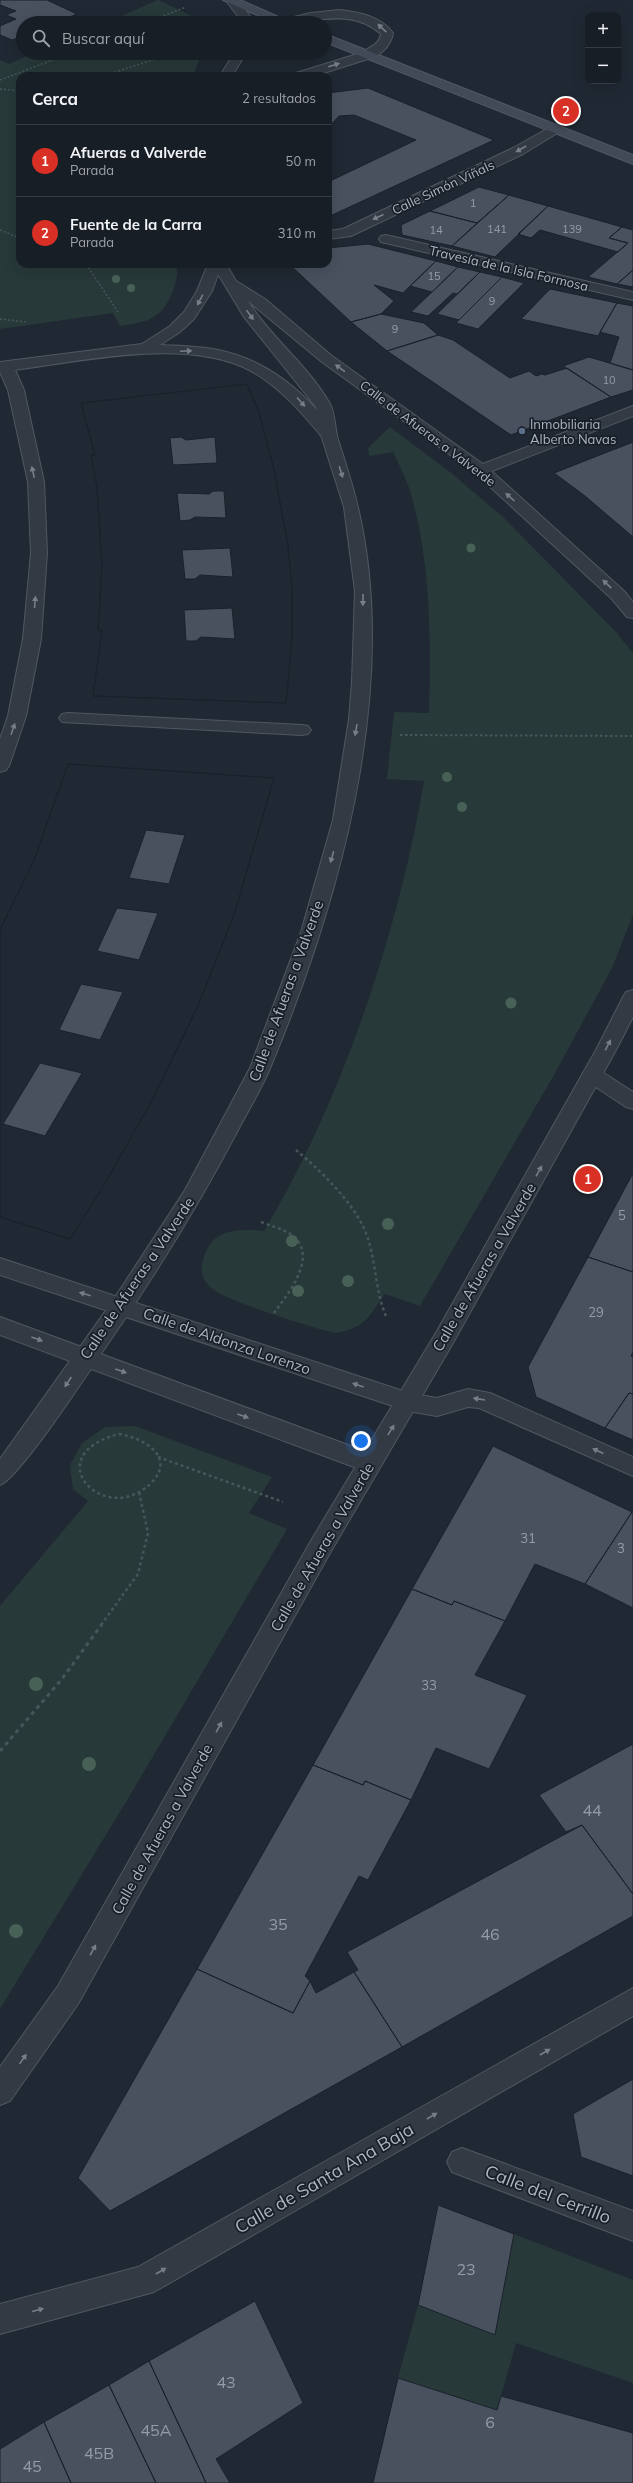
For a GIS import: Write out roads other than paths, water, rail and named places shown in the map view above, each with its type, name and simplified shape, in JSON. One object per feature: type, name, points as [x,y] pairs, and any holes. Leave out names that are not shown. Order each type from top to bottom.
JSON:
[{"type":"main road","points":[[231,1],[268,16]]},
{"type":"main road","points":[[332,41],[633,160]]},
{"type":"street","points":[[231,1],[243,16]]},
{"type":"street","points":[[314,16],[322,14],[359,17],[380,25],[387,33],[386,41],[380,49],[367,55],[314,72]]},
{"type":"street","points":[[228,72],[236,60]]},
{"type":"street","name":"Calle Simón Viñals","points":[[332,235],[346,233],[518,151],[554,129]]},
{"type":"street","name":"Travesía de la Isla Formosa","points":[[386,239],[633,296]]},
{"type":"street","points":[[147,348],[155,340],[175,328],[197,307],[209,284],[214,268]]},
{"type":"street","name":"Calle de Afueras a Valverde","points":[[0,1476],[21,1450],[122,1305],[194,1193],[260,1068],[311,932],[342,820],[358,719],[363,591],[352,507],[329,435],[324,407],[307,383],[249,314],[221,268]]},
{"type":"street","name":"Calle de Afueras a Valverde","points":[[230,282],[260,302],[327,359],[481,470],[618,595],[633,613]]},
{"type":"street","points":[[0,766],[17,716],[32,639],[39,553],[36,482],[16,390],[3,367],[147,348],[170,352],[192,351],[215,354],[251,364],[279,380],[329,435]]},
{"type":"street","points":[[481,470],[633,411]]},
{"type":"street","points":[[68,718],[302,730]]},
{"type":"street","name":"Calle de Afueras a Valverde","points":[[0,2091],[68,1994],[370,1463],[408,1402],[592,1075],[633,997]]},
{"type":"street","points":[[592,1075],[633,1102]]},
{"type":"street","name":"Calle de Aldonza Lorenzo","points":[[0,1266],[33,1278],[122,1305],[408,1402],[437,1407],[468,1398],[482,1399],[633,1467]]},
{"type":"street","points":[[0,1326],[370,1463]]},
{"type":"street","name":"Calle de Santa Ana Baja","points":[[0,2319],[143,2282],[633,2002]]},
{"type":"street","name":"Calle del Cerrillo","points":[[462,2162],[633,2226]]},
{"type":"place","name":"Fuente de la Carra","points":[[566,111]]},
{"type":"place","name":"Inmobiliaria Alberto Navas","points":[[522,431]]},
{"type":"place","name":"Afueras a Valverde","points":[[588,1179]]}]
